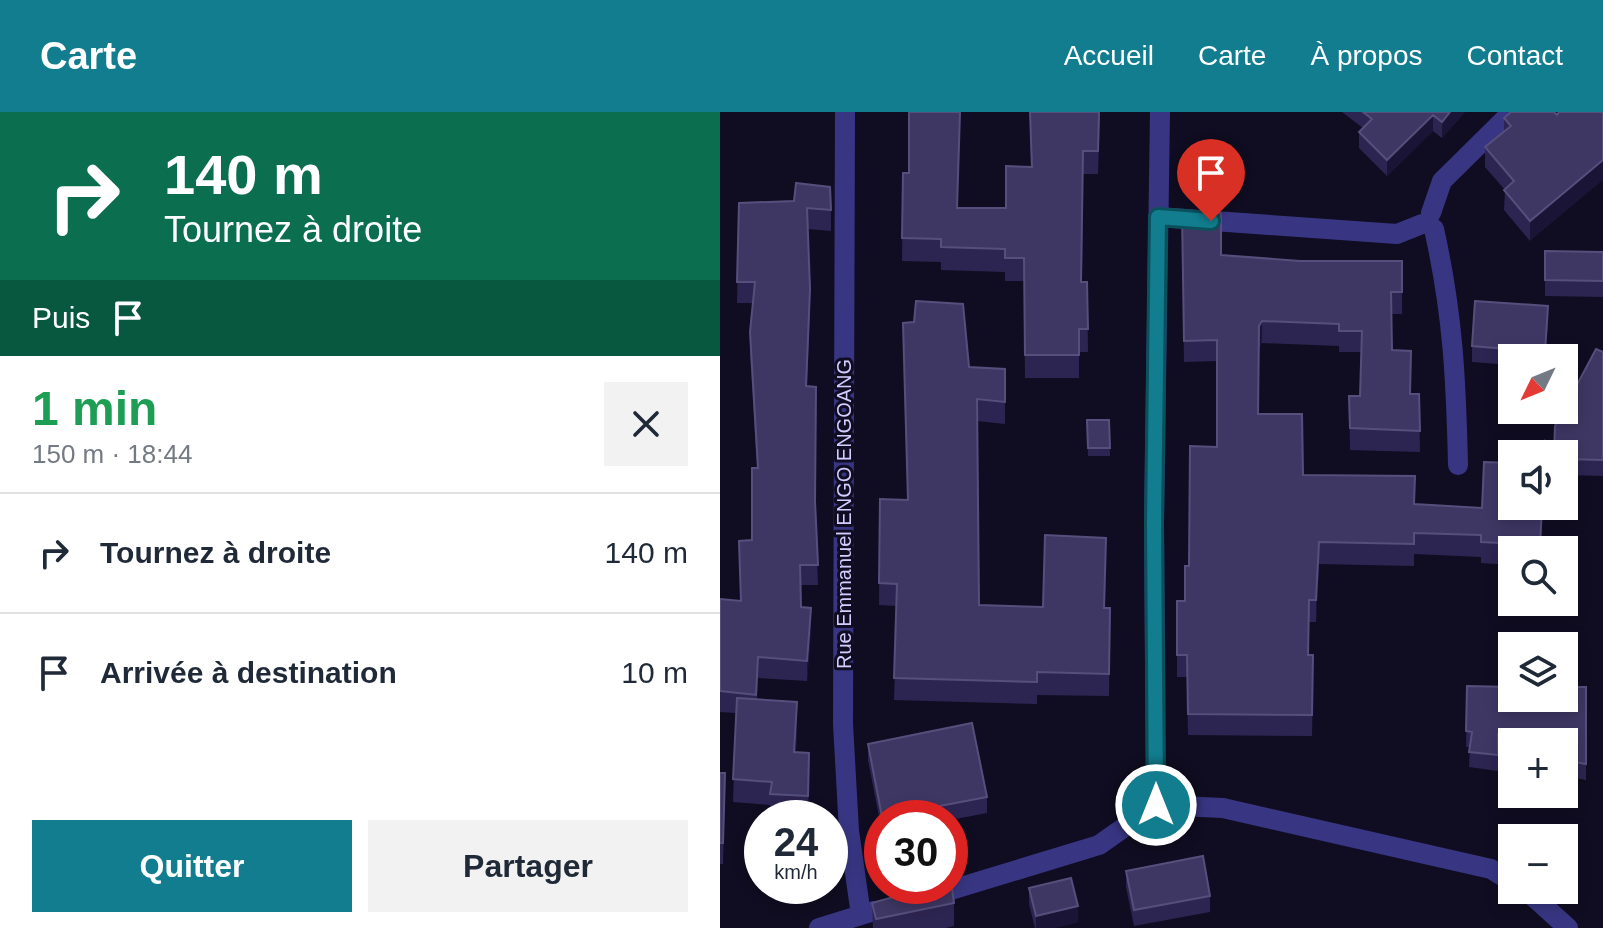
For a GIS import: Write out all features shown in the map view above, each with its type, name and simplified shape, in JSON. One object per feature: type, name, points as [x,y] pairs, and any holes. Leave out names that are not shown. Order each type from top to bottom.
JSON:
[{"type":"street","name":"Rue Emmanuel ENGO ENGOANG","points":[[845,112],[843,724],[849,831],[861,915]]},
{"type":"street","points":[[1156,805],[1154,523],[1160,112]]},
{"type":"street","points":[[1458,465],[1455,350],[1448,290],[1429,222],[1442,181],[1512,112]]},
{"type":"street","points":[[1158,217],[1397,234],[1429,222]]},
{"type":"street","points":[[819,928],[1048,863],[1099,845],[1156,805],[1223,808],[1491,869],[1498,873]]},
{"type":"street","points":[[1541,904],[1568,928]]},
{"type":"building","points":[[909,112],[960,112],[957,208],[1006,208],[1006,166],[1032,167],[1030,112],[1099,112],[1098,151],[1083,151],[1081,282],[1087,282],[1088,329],[1079,329],[1079,355],[1025,355],[1024,258],[1005,258],[1005,249],[941,247],[941,239],[902,238],[903,173],[909,173]]},
{"type":"building","points":[[1363,112],[1450,112],[1442,122],[1433,115],[1387,160],[1359,132],[1372,119]]},
{"type":"building","points":[[1511,112],[1554,112],[1557,115],[1559,112],[1603,112],[1603,160],[1530,221],[1504,190],[1514,181],[1485,147],[1511,126],[1504,118]]},
{"type":"building","points":[[796,183],[830,187],[831,210],[807,208],[810,289],[806,386],[816,387],[818,565],[800,565],[801,607],[811,608],[807,661],[758,657],[756,695],[720,691],[720,599],[741,601],[739,541],[752,540],[752,468],[758,468],[750,332],[755,282],[737,282],[739,203],[794,201]]},
{"type":"building","points":[[1182,212],[1221,213],[1221,255],[1300,261],[1402,261],[1402,292],[1391,292],[1392,350],[1411,351],[1410,394],[1419,394],[1420,431],[1350,428],[1349,396],[1360,396],[1362,331],[1339,331],[1339,324],[1262,321],[1259,326],[1258,414],[1302,414],[1303,475],[1415,476],[1414,504],[1482,508],[1484,462],[1498,462],[1498,520],[1541,520],[1540,536],[1498,536],[1498,543],[1481,542],[1481,535],[1414,533],[1414,544],[1319,542],[1316,600],[1309,600],[1308,655],[1313,655],[1312,715],[1188,714],[1187,655],[1177,655],[1177,601],[1185,601],[1185,566],[1189,566],[1190,446],[1217,447],[1217,340],[1184,341]]},
{"type":"building","points":[[1545,251],[1603,252],[1603,281],[1545,280]]},
{"type":"building","points":[[916,301],[963,304],[969,367],[1005,369],[1005,402],[977,399],[979,605],[1043,607],[1045,535],[1106,538],[1104,608],[1110,608],[1109,674],[1037,672],[1037,682],[894,678],[897,584],[879,583],[880,499],[908,500],[903,323],[914,322]]},
{"type":"building","points":[[1475,301],[1548,306],[1546,344],[1498,344],[1498,348],[1472,346]]},
{"type":"building","points":[[1596,349],[1603,352],[1603,460],[1578,459],[1578,440],[1554,440],[1556,424],[1578,424],[1578,383]]},
{"type":"building","points":[[1087,420],[1109,420],[1110,448],[1088,448]]},
{"type":"building","points":[[1467,686],[1498,687],[1498,712],[1578,712],[1578,687],[1586,687],[1586,764],[1578,763],[1578,728],[1498,728],[1498,755],[1469,752],[1472,732],[1466,731]]},
{"type":"building","points":[[737,698],[797,702],[794,752],[809,753],[808,796],[770,794],[772,782],[733,779]]},
{"type":"building","points":[[972,723],[987,797],[968,801],[879,800],[868,744]]},
{"type":"building","points":[[720,773],[725,773],[723,843],[720,843]]},
{"type":"building","points":[[1203,856],[1210,896],[1134,910],[1126,871]]},
{"type":"building","points":[[1071,878],[1078,906],[1036,916],[1029,888]]},
{"type":"building","points":[[872,904],[949,904],[876,919]]},
{"type":"route","points":[[1156,805],[1154,523],[1158,217],[1211,221]]}]
